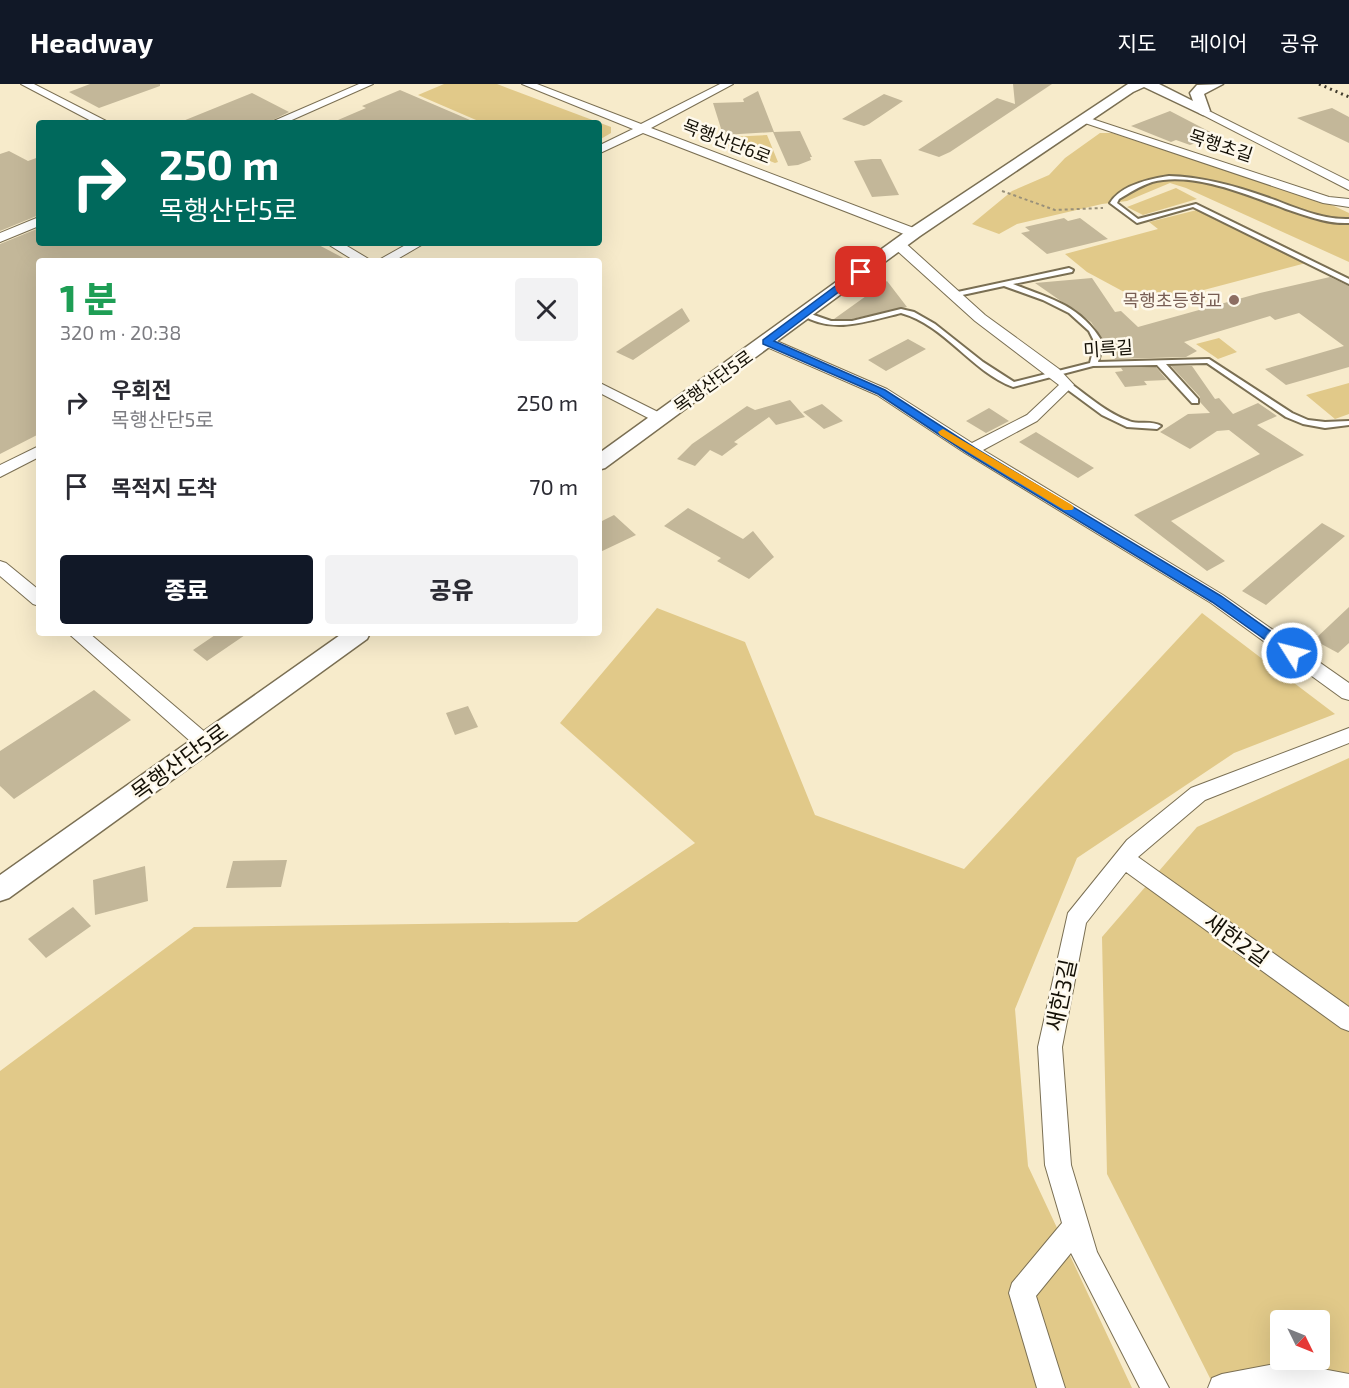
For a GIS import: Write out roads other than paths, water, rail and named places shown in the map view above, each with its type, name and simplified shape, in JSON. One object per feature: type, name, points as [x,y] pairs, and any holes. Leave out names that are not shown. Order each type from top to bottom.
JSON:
[{"type":"street","points":[[26,84],[98,120]]},
{"type":"street","points":[[282,120],[368,84]]},
{"type":"street","name":"목행산단6로","points":[[527,84],[914,233]]},
{"type":"street","points":[[602,149],[728,84]]},
{"type":"street","name":"목행산단5로","points":[[602,461],[898,244],[1128,89],[1140,84]]},
{"type":"street","points":[[1148,84],[1203,111]]},
{"type":"street","points":[[1203,111],[1197,93],[1202,88],[1216,84]]},
{"type":"street","name":"목행초길","points":[[1203,111],[1349,186]]},
{"type":"street","name":"목행초길","points":[[1083,119],[1327,200],[1349,203]]},
{"type":"street","points":[[0,238],[36,222]]},
{"type":"street","name":"미륵길","points":[[898,244],[953,295],[1023,352],[1056,372]]},
{"type":"street","points":[[338,246],[360,258]]},
{"type":"street","points":[[390,258],[413,246]]},
{"type":"street","points":[[767,342],[882,392],[971,450],[1217,599],[1349,693]]},
{"type":"street","points":[[971,450],[1032,418],[1067,385],[1056,372]]},
{"type":"street","points":[[602,388],[661,419]]},
{"type":"street","points":[[0,472],[36,453]]},
{"type":"street","points":[[0,567],[36,597]]},
{"type":"street","points":[[81,636],[205,742]]},
{"type":"street","name":"목행산단5로","points":[[0,890],[355,636]]},
{"type":"street","name":"새한3길","points":[[1155,1388],[1085,1257],[1058,1165],[1050,1047],[1076,920],[1134,846],[1198,794],[1349,735]]},
{"type":"street","name":"새한2길","points":[[1124,859],[1349,1020]]},
{"type":"street","points":[[1051,1388],[1022,1293],[1076,1226]]},
{"type":"street","points":[[1222,1388],[1285,1376],[1349,1388]]},
{"type":"lane","points":[[1349,221],[1338,222],[1307,214],[1208,181],[1177,178],[1153,180],[1116,198],[1113,203],[1137,221],[1194,205],[1349,282]]},
{"type":"lane","points":[[953,295],[1069,270]]},
{"type":"lane","points":[[1005,284],[1036,297],[1053,300],[1093,329],[1099,343],[1092,364]]},
{"type":"lane","points":[[805,314],[830,323],[852,323],[901,311],[909,312],[1013,385],[1056,372]]},
{"type":"lane","name":"미륵길","points":[[1056,372],[1092,364],[1209,361],[1289,415],[1306,422],[1325,425],[1349,423]]},
{"type":"lane","points":[[1160,363],[1195,401]]},
{"type":"lane","points":[[1067,385],[1105,413],[1130,425],[1157,426]]},
{"type":"railway","points":[[1319,84],[1349,97]]},
{"type":"place","name":"목행초등학교","points":[[1234,300]]}]
